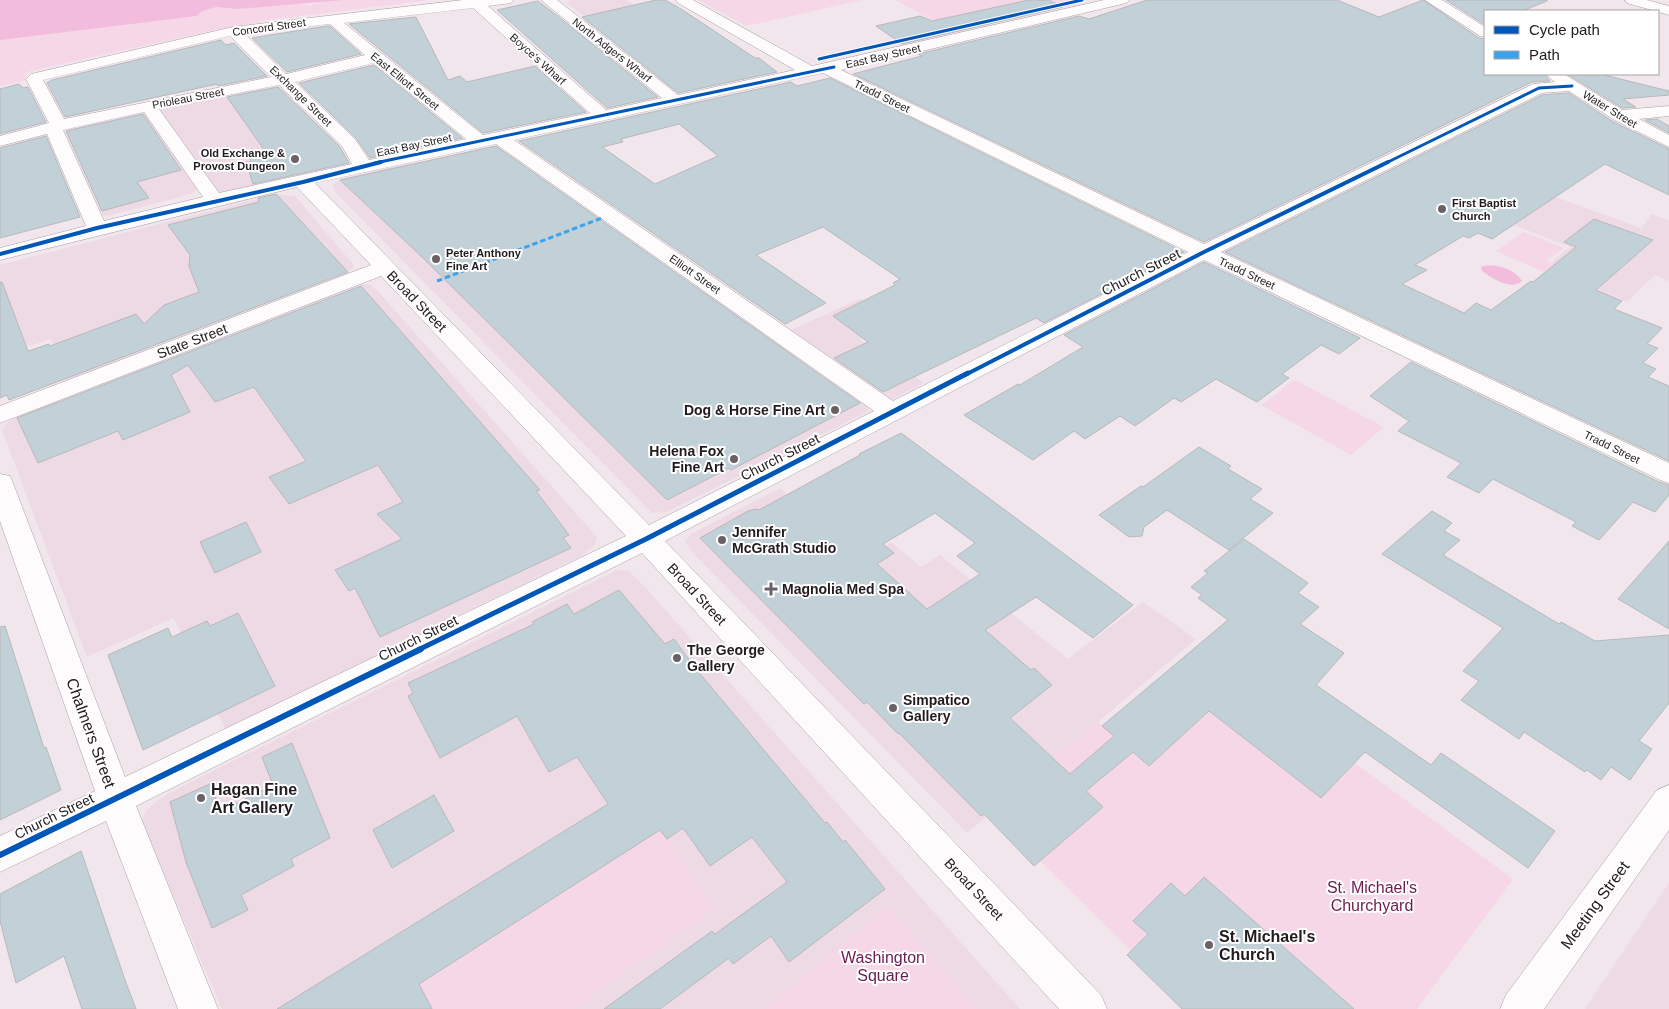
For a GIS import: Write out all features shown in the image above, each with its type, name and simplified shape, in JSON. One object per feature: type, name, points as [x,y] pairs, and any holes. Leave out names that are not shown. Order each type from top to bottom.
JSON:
[{"type":"street","name":"Concord Street","points":[[56,127],[34,79],[36,77],[233,31],[475,2],[506,0]]},
{"type":"street","name":"North Adgers Wharf","points":[[548,0],[675,100]]},
{"type":"street","name":"Tradd Street","points":[[684,0],[818,70],[1669,474]]},
{"type":"street","name":"East Bay Street","points":[[0,254],[97,228],[303,182],[363,166],[818,70],[1122,0]]},
{"type":"street","points":[[1432,0],[1484,32]]},
{"type":"street","points":[[1632,0],[1669,11]]},
{"type":"street","name":"Boyce's Wharf","points":[[475,2],[602,115]]},
{"type":"street","name":"East Elliott Street","points":[[338,18],[337,24],[377,57],[488,139]]},
{"type":"street","name":"Exchange Street","points":[[233,31],[349,143],[363,166]]},
{"type":"street","name":"Prioleau Street","points":[[0,141],[148,106],[329,70],[377,57]]},
{"type":"street","name":"Water Street","points":[[1554,75],[1619,115],[1669,142]]},
{"type":"street","name":"Church Street","points":[[0,855],[646,540],[1204,252],[1540,88],[1572,86]]},
{"type":"street","points":[[148,106],[215,202]]},
{"type":"street","points":[[1619,115],[1669,112]]},
{"type":"street","points":[[56,127],[97,228]]},
{"type":"street","name":"Elliott Street","points":[[488,139],[892,412]]},
{"type":"street","name":"Broad Street","points":[[303,182],[646,540],[1088,1009]]},
{"type":"street","name":"State Street","points":[[0,415],[384,267]]},
{"type":"street","name":"Chalmers Street","points":[[0,484],[115,798],[198,1009]]},
{"type":"street","name":"Meeting Street","points":[[1520,1009],[1669,800]]},
{"type":"shaded area","points":[[0,0],[343,0],[238,9],[216,7],[202,11],[197,16],[0,40]]},
{"type":"shaded area","points":[[571,0],[627,0],[664,27],[613,39],[567,3]]},
{"type":"shaded area","points":[[278,85],[339,145],[347,164],[221,193],[217,192],[157,108]]},
{"type":"shaded area","points":[[139,112],[145,113],[198,189],[191,194],[103,216],[65,131]]},
{"type":"shaded area","points":[[410,163],[437,202],[633,326],[708,291],[810,362],[761,389],[796,415],[846,387],[870,405],[867,412],[667,512],[652,513],[336,193],[332,186],[340,179]]},
{"type":"shaded area","points":[[275,194],[295,196],[353,264],[353,269],[67,380],[51,339],[0,356],[0,265]]},
{"type":"shaded area","points":[[1550,195],[1641,228],[1652,214],[1669,221],[1669,281],[1655,275],[1627,302],[1555,271],[1561,268],[1550,263],[1570,247],[1511,224]]},
{"type":"shaded area","points":[[1481,267],[1506,269],[1522,281],[1512,285],[1501,282],[1482,271]]},
{"type":"shaded area","points":[[362,284],[370,285],[376,289],[597,537],[595,545],[581,556],[225,729],[174,618],[87,657],[2,430],[8,422],[17,417]]},
{"type":"shaded area","points":[[860,299],[894,321],[859,339],[924,383],[889,401],[786,332]]},
{"type":"shaded area","points":[[780,488],[860,561],[891,542],[921,567],[940,555],[1068,659],[1143,602],[1196,639],[967,833],[690,550],[685,541],[691,534]]},
{"type":"shaded area","points":[[617,570],[629,571],[645,587],[1020,1009],[222,1009],[141,821],[147,810],[159,799],[187,784]]},
{"type":"shaded area","points":[[1669,883],[1669,1009],[1585,1009]]},
{"type":"green space","points":[[286,0],[309,5],[323,0],[432,0],[269,20],[215,30],[30,71],[25,74],[27,80],[0,86],[0,22]]},
{"type":"green space","points":[[698,0],[862,0],[746,26]]},
{"type":"green space","points":[[895,0],[1073,0],[1082,4],[954,32]]},
{"type":"green space","points":[[1524,232],[1564,248],[1546,261],[1553,265],[1544,272],[1496,251]]},
{"type":"green space","points":[[1295,380],[1384,427],[1351,455],[1261,405]]},
{"type":"green space","name":"St. Michael's Churchyard","points":[[1209,712],[1321,798],[1355,763],[1513,879],[1417,1009],[1353,1009],[1186,897],[1171,884],[1134,920],[1147,934],[1131,951],[1040,861],[1103,807],[1086,791],[1082,764],[1070,774],[1053,759],[1098,722],[1149,766]]},
{"type":"green space","points":[[660,830],[714,909],[572,1009],[432,1009],[419,984]]},
{"type":"green space","name":"Washington Square","points":[[888,907],[978,1009],[765,1009]]},
{"type":"building","points":[[656,0],[665,0],[681,9],[755,58],[759,58],[777,72],[678,93],[582,17]]},
{"type":"building","points":[[1029,0],[1049,0],[1063,7],[902,44],[876,26],[920,16],[932,21]]},
{"type":"building","points":[[1147,0],[1337,0],[1379,17],[1423,0],[1479,38],[1484,39],[1484,75],[1546,75],[1550,81],[1532,82],[1204,242],[853,74],[922,56],[918,54],[1079,16],[1089,19]]},
{"type":"building","points":[[1446,0],[1547,0],[1524,10],[1484,10],[1484,24]]},
{"type":"building","points":[[538,1],[658,97],[607,108],[497,10]]},
{"type":"building","points":[[416,17],[448,80],[460,76],[467,82],[535,66],[586,112],[483,133],[349,24]]},
{"type":"building","points":[[330,26],[361,54],[287,72],[252,38]]},
{"type":"building","points":[[221,40],[226,45],[234,43],[267,76],[218,86],[217,84],[65,117],[47,83],[52,80]]},
{"type":"building","points":[[374,65],[462,138],[370,158],[356,138],[299,83]]},
{"type":"building","points":[[1569,75],[1604,75],[1669,91],[1669,95],[1623,99],[1636,107],[1622,108]]},
{"type":"building","points":[[830,78],[1184,252],[1044,323],[1036,318],[883,392],[834,358],[868,342],[833,316],[895,285],[893,283],[900,279],[823,227],[756,255],[826,303],[785,324],[519,141],[791,82],[797,86]],"holes":[[[679,124],[718,156],[655,184],[602,147],[623,142],[621,139]]]},
{"type":"building","points":[[19,84],[23,88],[28,87],[46,122],[0,134],[0,89]]},
{"type":"building","points":[[278,87],[340,147],[349,163],[253,184],[246,161],[251,162],[249,155],[265,151],[227,97]]},
{"type":"building","points":[[1569,93],[1612,121],[1669,149],[1669,195],[1605,164],[1492,239],[1478,233],[1469,238],[1463,236],[1415,265],[1427,270],[1402,284],[1464,313],[1476,303],[1491,310],[1531,281],[1533,282],[1576,247],[1564,242],[1594,219],[1653,240],[1596,290],[1622,301],[1614,309],[1662,328],[1647,344],[1658,348],[1643,363],[1656,369],[1648,377],[1669,386],[1669,461],[1225,252],[1542,95]]},
{"type":"building","points":[[143,114],[181,170],[137,182],[149,198],[102,211],[66,131]]},
{"type":"building","points":[[1657,119],[1669,126],[1669,133],[1645,120]]},
{"type":"building","points":[[46,136],[80,217],[0,238],[0,148]]},
{"type":"building","points":[[496,146],[860,403],[731,470],[729,468],[667,500],[421,256],[340,180]]},
{"type":"building","points":[[276,194],[348,272],[9,400],[7,395],[0,398],[0,282],[2,282],[28,351],[49,344],[50,346],[136,314],[144,324],[164,305],[199,292],[189,266],[190,255],[168,225],[259,202],[258,198]]},
{"type":"building","points":[[1204,262],[1360,338],[1339,354],[1321,345],[1282,374],[1289,378],[1257,402],[1216,379],[1181,402],[1174,398],[1135,426],[1120,416],[1085,439],[1074,431],[1033,460],[964,415],[1018,384],[1020,385],[1083,347],[1064,335]]},
{"type":"building","points":[[361,286],[540,490],[536,491],[569,535],[563,538],[571,548],[380,637],[355,588],[349,591],[335,570],[402,539],[377,514],[403,502],[378,465],[289,504],[269,477],[306,461],[254,387],[215,402],[188,365],[171,375],[190,412],[123,440],[118,431],[38,463],[17,418]]},
{"type":"building","points":[[1411,362],[1659,482],[1669,485],[1669,495],[1655,512],[1633,502],[1599,540],[1572,526],[1576,522],[1493,479],[1479,493],[1447,477],[1461,463],[1398,431],[1409,421],[1370,396]]},
{"type":"building","points":[[901,433],[1133,605],[1093,638],[1036,597],[985,630],[1031,670],[1034,668],[1052,685],[1010,718],[1070,774],[1114,736],[1102,726],[1228,620],[1198,598],[1202,595],[1191,587],[1208,573],[1204,571],[1244,539],[1308,583],[1298,593],[1319,607],[1300,624],[1344,653],[1316,685],[1431,765],[1441,753],[1555,831],[1528,868],[1365,752],[1321,798],[1209,711],[1149,766],[1133,752],[1086,791],[1103,807],[1034,866],[984,814],[981,816],[867,702],[864,704],[700,538],[748,511],[759,510],[859,454]],"holes":[[[935,513],[975,543],[957,556],[980,574],[927,609],[877,564],[894,553],[883,544]]]},
{"type":"building","points":[[1199,447],[1231,466],[1228,469],[1262,489],[1250,499],[1273,513],[1229,550],[1167,510],[1144,527],[1142,536],[1129,537],[1099,515],[1141,486],[1143,487]]},
{"type":"building","points":[[1432,511],[1452,523],[1444,531],[1460,540],[1443,555],[1559,624],[1561,622],[1595,641],[1669,635],[1669,703],[1639,741],[1652,749],[1630,780],[1611,767],[1601,780],[1587,770],[1585,772],[1524,732],[1519,739],[1461,700],[1479,681],[1463,671],[1503,628],[1382,554]]},
{"type":"building","points":[[246,522],[261,552],[215,573],[200,542]]},
{"type":"building","points":[[1669,541],[1669,629],[1618,599]]},
{"type":"building","points":[[619,590],[665,644],[674,639],[696,669],[825,823],[827,822],[843,842],[845,840],[885,889],[789,962],[771,936],[733,964],[729,958],[660,1009],[604,1009],[712,931],[715,934],[787,882],[752,837],[710,866],[683,828],[667,839],[660,830],[419,984],[432,1009],[277,1009],[608,804],[577,757],[549,772],[517,716],[440,758],[408,696],[413,693],[408,683],[534,624],[532,622],[567,604],[574,614]]},
{"type":"building","points":[[238,613],[275,686],[143,750],[108,655],[168,628],[172,637],[207,621],[210,626]]},
{"type":"building","points":[[5,626],[44,748],[46,747],[61,790],[0,820],[0,627]]},
{"type":"building","points":[[292,743],[330,838],[291,859],[294,866],[241,895],[248,910],[212,928],[186,862],[170,802],[212,783],[219,812],[273,785],[262,757]]},
{"type":"building","points":[[434,795],[454,831],[392,868],[373,830]]},
{"type":"building","points":[[81,851],[136,1009],[82,1009],[64,956],[16,983],[0,921],[0,894]]},
{"type":"building","name":"St. Michael's Church","points":[[1204,877],[1354,1009],[1182,1009],[1127,955],[1148,934],[1133,921],[1171,883],[1185,896]]},
{"type":"marked path","points":[[437,281],[602,218]]},
{"type":"cycle path","points":[[819,59],[1082,0]]},
{"type":"cycle path","points":[[0,254],[97,228],[303,182],[375,163],[834,67]]},
{"type":"cycle path","points":[[0,855],[646,539],[1204,252],[1539,88],[1572,86]]},
{"type":"place","name":"Old Exchange & Provost Dungeon","points":[[295,159]]},
{"type":"place","name":"First Baptist Church","points":[[1442,209]]},
{"type":"place","name":"Peter Anthony Fine Art","points":[[436,259]]},
{"type":"place","name":"Dog & Horse Fine Art","points":[[835,410]]},
{"type":"place","name":"Helena Fox Fine Art","points":[[734,459]]},
{"type":"place","name":"Jennifer McGrath Studio","points":[[722,540]]},
{"type":"place","name":"Magnolia Med Spa","points":[[771,589]]},
{"type":"place","name":"The George Gallery","points":[[677,658]]},
{"type":"place","name":"Simpatico Gallery","points":[[893,708]]},
{"type":"place","name":"Hagan Fine Art Gallery","points":[[201,798]]},
{"type":"place","name":"St. Michael's Church","points":[[1209,945]]}]
